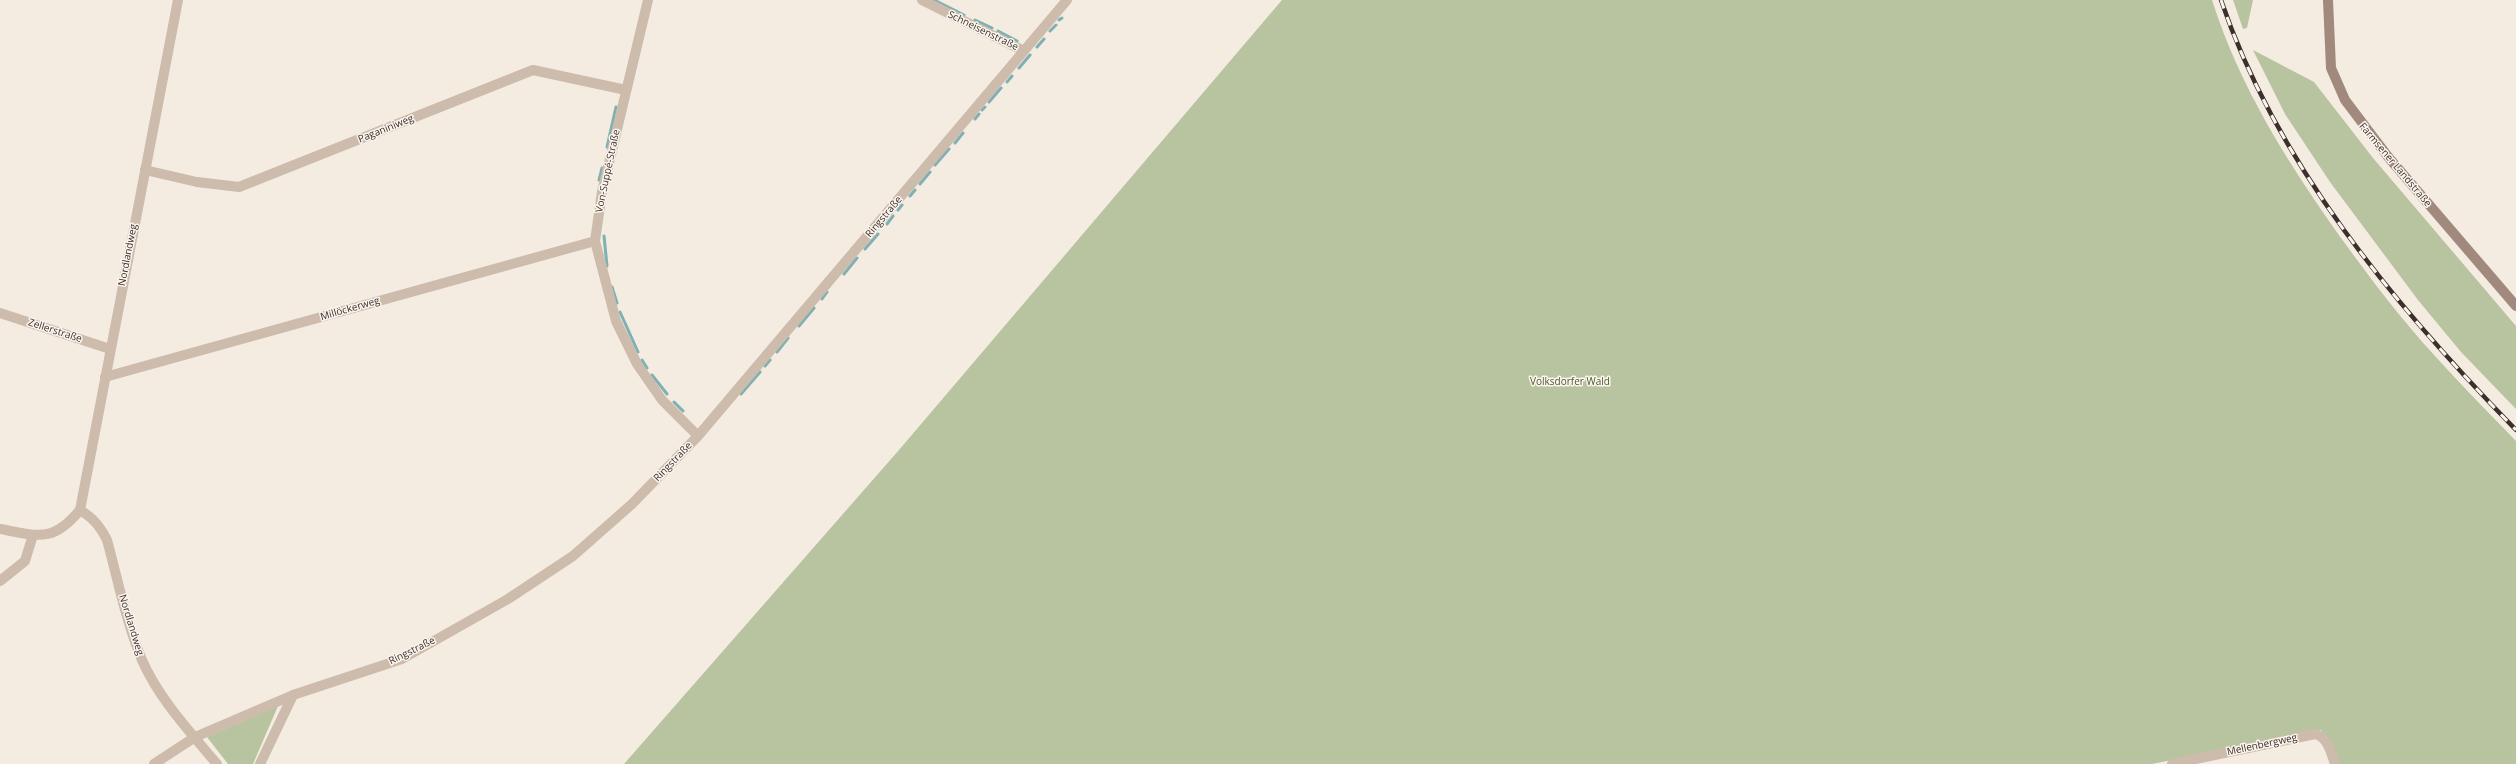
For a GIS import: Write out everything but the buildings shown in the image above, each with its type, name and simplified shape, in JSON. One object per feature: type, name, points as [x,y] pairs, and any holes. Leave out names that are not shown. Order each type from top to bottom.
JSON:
[{"type":"main road","name":"Farmsener Landstraße","points":[[2328,0],[2331,68],[2345,100],[2384,152],[2516,306]]},
{"type":"street","name":"Nordlandweg","points":[[0,529],[33,535],[54,534],[69,524],[80,510],[178,0]]},
{"type":"street","name":"Von-Suppé-Straße","points":[[648,0],[602,192],[595,241],[616,321],[637,364],[662,400],[698,436]]},
{"type":"street","name":"Schneisenstraße","points":[[922,0],[1024,51]]},
{"type":"street","name":"Ringstraße","points":[[154,764],[195,737],[293,695],[402,659],[508,599],[573,556],[632,504],[698,436],[1067,0]]},
{"type":"street","name":"Paganiniweg","points":[[145,170],[197,182],[240,187],[533,70],[626,90]]},
{"type":"street","name":"Millöckerweg","points":[[105,377],[595,241]]},
{"type":"street","name":"Zellerstraße","points":[[0,312],[110,348]]},
{"type":"street","name":"Nordlandweg","points":[[80,510],[91,516],[101,527],[107,540],[131,629],[142,661],[166,702],[195,737]]},
{"type":"street","points":[[0,581],[24,561],[33,535]]},
{"type":"street","points":[[260,764],[293,695]]},
{"type":"street","name":"Mellenbergweg","points":[[2177,763],[2315,734],[2321,736],[2325,741],[2335,764]]},
{"type":"street","points":[[195,737],[217,764]]},
{"type":"green space","name":"Volksdorfer Wald","points":[[1282,0],[2212,0],[2223,32],[2251,94],[2284,153],[2321,210],[2363,268],[2410,328],[2455,378],[2516,441],[2516,764],[2339,764],[2321,730],[2152,764],[624,764],[899,450]]},
{"type":"green space","points":[[2233,0],[2253,0],[2247,28],[2243,29]]},
{"type":"green space","points":[[2253,50],[2314,82],[2373,158],[2516,326],[2516,409],[2461,352],[2418,300],[2330,182],[2285,114]]},
{"type":"green space","points":[[278,706],[253,764],[228,764],[207,737]]},
{"type":"waterway","points":[[934,0],[964,15]]},
{"type":"waterway","points":[[975,20],[992,28]]},
{"type":"waterway","points":[[1050,31],[1056,25]]},
{"type":"waterway","points":[[998,31],[1017,41]]},
{"type":"waterway","points":[[1037,47],[1044,39]]},
{"type":"waterway","points":[[1019,68],[1030,55]]},
{"type":"waterway","points":[[1007,82],[1012,76]]},
{"type":"waterway","points":[[989,102],[1001,88]]},
{"type":"waterway","points":[[607,147],[616,107]]},
{"type":"waterway","points":[[982,110],[985,107]]},
{"type":"waterway","points":[[975,119],[979,114]]},
{"type":"waterway","points":[[955,143],[963,133]]},
{"type":"waterway","points":[[935,165],[949,149]]},
{"type":"waterway","points":[[599,180],[602,168]]},
{"type":"waterway","points":[[920,184],[930,172]]},
{"type":"waterway","points":[[910,196],[915,190]]},
{"type":"waterway","points":[[898,210],[902,205]]},
{"type":"waterway","points":[[887,224],[893,216]]},
{"type":"waterway","points":[[865,249],[878,234]]},
{"type":"waterway","points":[[604,236],[607,266]]},
{"type":"waterway","points":[[844,274],[857,258]]},
{"type":"waterway","points":[[612,287],[617,303]]},
{"type":"waterway","points":[[822,299],[827,292]]},
{"type":"waterway","points":[[799,326],[814,308]]},
{"type":"waterway","points":[[620,312],[638,352]]},
{"type":"waterway","points":[[777,352],[788,338]]},
{"type":"waterway","points":[[642,360],[647,368]]},
{"type":"waterway","points":[[765,366],[770,360]]},
{"type":"waterway","points":[[741,394],[760,372]]},
{"type":"waterway","points":[[652,375],[667,394]]},
{"type":"waterway","points":[[674,402],[683,411]]},
{"type":"railway","points":[[2221,0],[2245,61],[2274,120],[2307,176],[2344,231],[2427,334],[2516,430]]}]
